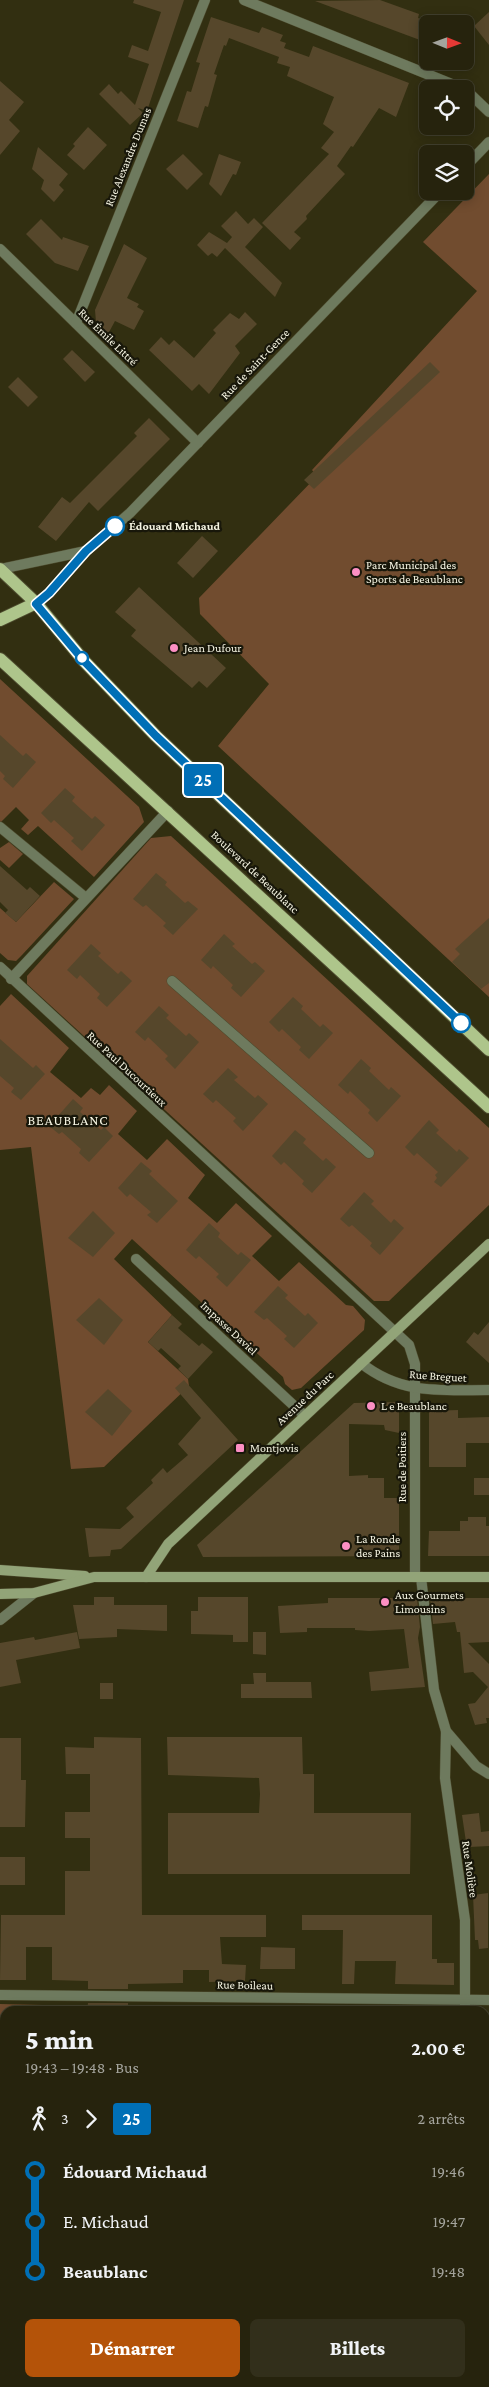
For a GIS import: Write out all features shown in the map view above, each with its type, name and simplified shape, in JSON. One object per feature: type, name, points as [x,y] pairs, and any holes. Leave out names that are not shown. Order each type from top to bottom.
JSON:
[{"type":"main road","points":[[0,569],[36,604],[84,661],[156,736],[489,1050]]},
{"type":"main road","name":"Rue de Saint-Gence","points":[[0,620],[36,604]]},
{"type":"main road","name":"Boulevard de Beaublanc","points":[[0,659],[168,810],[489,1106]]},
{"type":"main road","name":"Avenue du Parc","points":[[146,1577],[168,1544],[489,1244]]},
{"type":"main road","points":[[0,1570],[94,1577],[489,1577]]},
{"type":"main road","points":[[0,1594],[34,1593],[94,1577]]},
{"type":"street","name":"Rue Alexandre Dumas","points":[[76,323],[205,0]]},
{"type":"street","points":[[244,0],[442,80]]},
{"type":"street","points":[[474,98],[489,112]]},
{"type":"street","points":[[474,157],[489,142]]},
{"type":"street","name":"Rue de Saint-Gence","points":[[36,604],[49,593],[86,551],[130,513],[432,200]]},
{"type":"street","name":"Rue Émile Littré","points":[[0,249],[198,443]]},
{"type":"street","name":"Rue de Saint-Gence","points":[[0,569],[86,551]]},
{"type":"street","points":[[11,979],[168,810]]},
{"type":"street","points":[[0,827],[86,898]]},
{"type":"street","name":"Rue Paul Ducourtieux","points":[[0,967],[396,1332]]},
{"type":"street","points":[[172,981],[368,1154]]},
{"type":"street","name":"Impasse Daviel","points":[[136,1259],[305,1416]]},
{"type":"street","name":"Rue de Poitiers","points":[[396,1332],[409,1345],[415,1364],[418,1577],[434,1690],[446,1731]]},
{"type":"street","name":"Rue Breguet","points":[[361,1363],[396,1385],[414,1389],[489,1390]]},
{"type":"street","points":[[0,1620],[34,1593]]},
{"type":"street","points":[[446,1731],[476,1766],[489,1774]]},
{"type":"street","name":"Rue Molière","points":[[446,1731],[445,1778],[465,1920],[466,2006]]},
{"type":"street","name":"Rue Boileau","points":[[0,1995],[489,2000]]},
{"type":"shaded area","name":"Parc Municipal des Sports de Beaublanc","points":[[489,174],[489,997],[218,746],[269,684],[200,614],[199,598],[317,476],[312,470],[477,291],[423,242],[464,200],[474,200],[474,189]]},
{"type":"shaded area","points":[[0,679],[139,807],[144,822],[94,877],[38,826],[28,835],[21,829],[29,820],[16,807],[0,823]]},
{"type":"shaded area","points":[[171,836],[489,1128],[489,1205],[389,1301],[374,1301],[27,984],[27,976],[151,838]]},
{"type":"shaded area","points":[[9,842],[23,854],[9,868],[0,860],[0,848]]},
{"type":"shaded area","points":[[54,882],[74,899],[16,961],[8,960],[0,953],[0,908],[16,922]]},
{"type":"shaded area","points":[[11,994],[69,1048],[50,1072],[81,1098],[91,1088],[100,1095],[109,1085],[137,1111],[118,1134],[147,1160],[167,1139],[205,1175],[188,1198],[217,1223],[236,1203],[272,1236],[252,1256],[279,1281],[299,1262],[346,1305],[353,1306],[365,1320],[364,1330],[301,1388],[292,1390],[285,1384],[283,1377],[132,1239],[114,1259],[172,1315],[148,1342],[188,1379],[189,1386],[104,1467],[71,1469],[31,1147],[0,1150],[0,1006]]},
{"type":"shaded area","points":[[0,2004],[87,2006],[0,2006]]},
{"type":"building","points":[[134,0],[184,0],[147,111],[138,108],[143,113],[130,125],[99,94],[109,84],[118,94],[121,91],[135,105],[149,64],[128,57],[132,45],[148,51],[161,12],[133,3]]},
{"type":"building","points":[[380,0],[419,14],[419,40],[315,1]]},
{"type":"building","points":[[489,12],[489,45],[474,26]]},
{"type":"building","points":[[211,17],[259,33],[262,27],[283,35],[280,41],[286,43],[284,48],[309,57],[313,46],[409,83],[396,117],[379,108],[353,147],[351,146],[337,166],[345,174],[306,216],[307,219],[294,232],[301,238],[290,250],[262,223],[329,154],[321,148],[334,132],[323,124],[334,97],[287,76],[290,67],[277,63],[279,57],[229,38],[226,46],[224,45],[214,74],[217,75],[208,107],[205,106],[198,128],[177,121],[187,91],[191,92],[200,63],[196,62]]},
{"type":"building","points":[[0,81],[24,102],[9,120],[20,131],[0,155]]},
{"type":"building","points":[[88,127],[107,145],[84,170],[67,155],[75,146],[73,144]]},
{"type":"building","points":[[38,147],[68,174],[59,185],[64,190],[54,202],[41,189],[44,180],[32,169]]},
{"type":"building","points":[[183,154],[203,174],[187,190],[166,169]]},
{"type":"building","points":[[219,154],[241,162],[236,175],[233,174],[221,196],[209,184]]},
{"type":"building","points":[[236,211],[248,224],[254,218],[263,227],[245,247],[282,283],[275,297],[225,248],[217,257],[212,253],[208,256],[197,245],[209,232],[227,243],[232,237],[221,226]]},
{"type":"building","points":[[41,219],[62,240],[63,237],[89,246],[78,271],[55,263],[26,234]]},
{"type":"building","points":[[124,244],[147,258],[127,298],[139,304],[137,307],[144,311],[134,330],[115,321],[108,334],[96,322],[95,310]]},
{"type":"building","points":[[245,312],[257,324],[235,346],[240,353],[209,394],[199,384],[192,391],[149,350],[161,337],[169,345],[174,340],[194,358],[216,333],[213,330],[230,313],[239,319]]},
{"type":"building","points":[[72,350],[95,372],[85,382],[63,359]]},
{"type":"building","points":[[430,362],[440,372],[314,489],[304,480]]},
{"type":"building","points":[[18,377],[38,397],[28,407],[8,387]]},
{"type":"building","points":[[149,418],[170,439],[98,511],[89,502],[56,541],[38,527],[62,497],[70,503],[137,436],[134,433]]},
{"type":"building","points":[[202,536],[218,551],[193,578],[177,563]]},
{"type":"building","name":"Jean Dufour","points":[[139,587],[226,668],[207,688],[199,681],[192,688],[131,636],[136,630],[115,612]]},
{"type":"building","points":[[0,735],[23,756],[26,753],[36,762],[13,788],[3,779],[5,776],[0,771]]},
{"type":"building","points":[[65,788],[75,797],[72,801],[92,819],[95,816],[105,825],[82,851],[71,841],[74,838],[54,820],[51,823],[41,813]]},
{"type":"building","points":[[0,866],[27,890],[30,887],[40,896],[16,922],[5,913],[8,910],[0,902]]},
{"type":"building","points":[[156,873],[167,882],[165,885],[185,903],[188,901],[198,909],[173,935],[163,926],[166,923],[146,905],[143,907],[133,899]]},
{"type":"building","points":[[489,918],[489,983],[481,989],[452,962],[460,954],[455,949]]},
{"type":"building","points":[[224,934],[235,944],[232,946],[252,964],[255,962],[265,971],[241,997],[231,988],[233,985],[213,966],[211,969],[201,960]]},
{"type":"building","points":[[91,944],[101,953],[98,956],[118,974],[121,971],[132,981],[107,1007],[97,998],[100,994],[80,975],[77,979],[67,970]]},
{"type":"building","points":[[293,997],[303,1006],[301,1009],[320,1027],[323,1024],[333,1033],[309,1059],[299,1050],[301,1047],[282,1029],[279,1032],[269,1022]]},
{"type":"building","points":[[159,1006],[169,1015],[166,1018],[186,1036],[189,1033],[199,1042],[175,1069],[165,1059],[168,1056],[148,1037],[145,1041],[135,1032]]},
{"type":"building","points":[[0,1039],[33,1068],[36,1065],[45,1074],[21,1100],[11,1092],[14,1088],[0,1076]]},
{"type":"building","points":[[361,1059],[371,1068],[369,1071],[389,1090],[391,1087],[401,1096],[377,1122],[368,1113],[370,1110],[350,1091],[348,1094],[338,1085]]},
{"type":"building","points":[[228,1068],[238,1077],[234,1080],[255,1098],[258,1095],[268,1104],[243,1131],[233,1121],[236,1118],[216,1100],[213,1103],[203,1094]]},
{"type":"building","points":[[73,1099],[83,1108],[80,1112],[101,1130],[104,1127],[113,1136],[89,1162],[79,1153],[81,1149],[62,1132],[59,1134],[49,1126]]},
{"type":"building","points":[[429,1120],[439,1130],[436,1133],[457,1152],[459,1149],[469,1158],[441,1187],[434,1182],[437,1178],[435,1175],[438,1172],[417,1153],[414,1156],[405,1147]]},
{"type":"building","points":[[295,1130],[306,1139],[303,1143],[323,1161],[326,1158],[336,1167],[312,1193],[302,1184],[304,1181],[284,1162],[281,1165],[272,1156]]},
{"type":"building","points":[[141,1162],[152,1171],[149,1174],[178,1201],[157,1223],[147,1215],[151,1212],[130,1194],[127,1197],[118,1188]]},
{"type":"building","points":[[364,1192],[374,1201],[371,1204],[391,1223],[394,1219],[404,1228],[380,1255],[370,1246],[372,1243],[352,1225],[349,1227],[340,1219]]},
{"type":"building","points":[[93,1211],[115,1233],[93,1257],[68,1238]]},
{"type":"building","points":[[209,1223],[220,1233],[218,1237],[238,1255],[241,1252],[251,1260],[227,1287],[216,1277],[219,1274],[199,1256],[196,1259],[186,1250]]},
{"type":"building","points":[[278,1286],[288,1295],[285,1298],[305,1316],[308,1313],[318,1323],[294,1348],[284,1339],[287,1336],[267,1318],[264,1320],[254,1312]]},
{"type":"building","points":[[99,1298],[123,1320],[104,1345],[76,1320]]},
{"type":"building","points":[[172,1315],[182,1324],[178,1328],[199,1346],[202,1343],[213,1352],[188,1379],[178,1369],[181,1366],[161,1348],[158,1351],[148,1342]]},
{"type":"building","points":[[489,1322],[489,1363],[466,1342],[474,1332],[478,1335]]},
{"type":"building","points":[[184,1380],[238,1440],[121,1549],[111,1550],[110,1556],[89,1557],[85,1528],[120,1529],[134,1517],[126,1508],[153,1483],[151,1480],[163,1468],[167,1473],[188,1455],[178,1444],[201,1418],[175,1388]]},
{"type":"building","points":[[108,1389],[132,1411],[112,1436],[85,1412]]},
{"type":"building","points":[[399,1402],[399,1433],[385,1430],[384,1425],[349,1424],[349,1476],[368,1475],[368,1478],[384,1478],[384,1498],[399,1498],[399,1556],[203,1557],[197,1545],[354,1403]]},
{"type":"building","points":[[458,1410],[458,1418],[489,1417],[489,1443],[466,1443],[466,1467],[429,1467],[429,1411]]},
{"type":"building","points":[[474,1478],[489,1478],[489,1495],[474,1495]]},
{"type":"building","points":[[468,1517],[486,1517],[486,1526],[489,1526],[489,1556],[428,1556],[429,1531],[460,1531],[460,1521],[468,1521]]},
{"type":"building","points":[[94,1597],[114,1597],[114,1605],[167,1605],[167,1631],[117,1629],[117,1637],[79,1639],[73,1605],[94,1605]]},
{"type":"building","points":[[198,1597],[248,1597],[248,1642],[233,1642],[233,1635],[191,1634],[191,1611],[198,1611]]},
{"type":"building","points":[[328,1598],[417,1598],[420,1627],[418,1638],[425,1687],[371,1691],[369,1672],[409,1668],[404,1629],[369,1631],[355,1630],[355,1628],[307,1628],[307,1632],[280,1633],[278,1606],[328,1603]]},
{"type":"building","points":[[430,1598],[489,1598],[489,1642],[468,1643],[489,1664],[489,1718],[486,1718],[487,1723],[475,1725],[468,1704],[475,1703],[488,1687],[473,1672],[464,1673],[460,1632],[457,1632],[455,1622],[433,1624]]},
{"type":"building","points":[[77,1632],[80,1648],[16,1660],[21,1683],[0,1687],[0,1643],[34,1637],[35,1640]]},
{"type":"building","points":[[253,1632],[266,1632],[266,1655],[253,1654]]},
{"type":"building","points":[[253,1673],[266,1673],[266,1682],[311,1682],[312,1698],[241,1698],[241,1684],[254,1684]]},
{"type":"building","points":[[100,1683],[113,1683],[113,1699],[100,1699]]},
{"type":"building","points":[[94,1737],[141,1738],[142,1915],[266,1915],[266,1937],[220,1937],[222,1964],[246,1965],[245,1981],[209,1982],[209,1970],[183,1970],[183,1983],[128,1984],[128,1989],[88,1989],[88,1981],[52,1980],[52,1947],[26,1947],[26,1980],[0,1980],[1,1915],[65,1915],[65,1871],[90,1871],[90,1838],[65,1838],[65,1812],[90,1812],[90,1774],[66,1774],[65,1747],[94,1748]]},
{"type":"building","points":[[167,1737],[302,1737],[303,1774],[314,1774],[314,1813],[411,1813],[410,1874],[168,1874],[168,1813],[259,1813],[260,1794],[259,1778],[168,1775]]},
{"type":"building","points":[[0,1738],[21,1738],[21,1780],[26,1780],[25,1827],[0,1827]]},
{"type":"building","points":[[479,1813],[481,1832],[489,1831],[489,1846],[470,1847],[470,1842],[466,1842],[462,1815]]},
{"type":"building","points":[[0,1857],[25,1857],[25,1885],[0,1885]]},
{"type":"building","points":[[488,1893],[488,1948],[479,1949],[478,1940],[475,1940],[473,1895]]},
{"type":"building","points":[[302,1915],[432,1915],[432,1959],[437,1959],[437,1963],[454,1963],[454,1985],[395,1984],[396,1961],[355,1961],[354,1984],[342,1984],[343,1930],[302,1930]]},
{"type":"building","points":[[261,1947],[295,1948],[295,1969],[260,1969]]},
{"type":"building","points":[[88,2003],[128,2003],[128,2006],[88,2006]]},
{"type":"bus line","name":"25","points":[[115,526],[86,551],[49,593],[36,604],[84,661],[156,736],[461,1023]]},
{"type":"place","name":"Édouard Michaud","points":[[115,526]]},
{"type":"place","name":"Parc Municipal des Sports de Beaublanc","points":[[356,572]]},
{"type":"place","name":"Jean Dufour","points":[[174,648]]},
{"type":"place","name":"L e Beaublanc","points":[[371,1406]]},
{"type":"place","name":"Montjovis","points":[[240,1448]]},
{"type":"place","name":"La Ronde des Pains","points":[[346,1546]]},
{"type":"place","name":"Aux Gourmets Limousins","points":[[385,1602]]},
{"type":"district","name":"BEAUBLANC","points":[[68,1120]]}]
